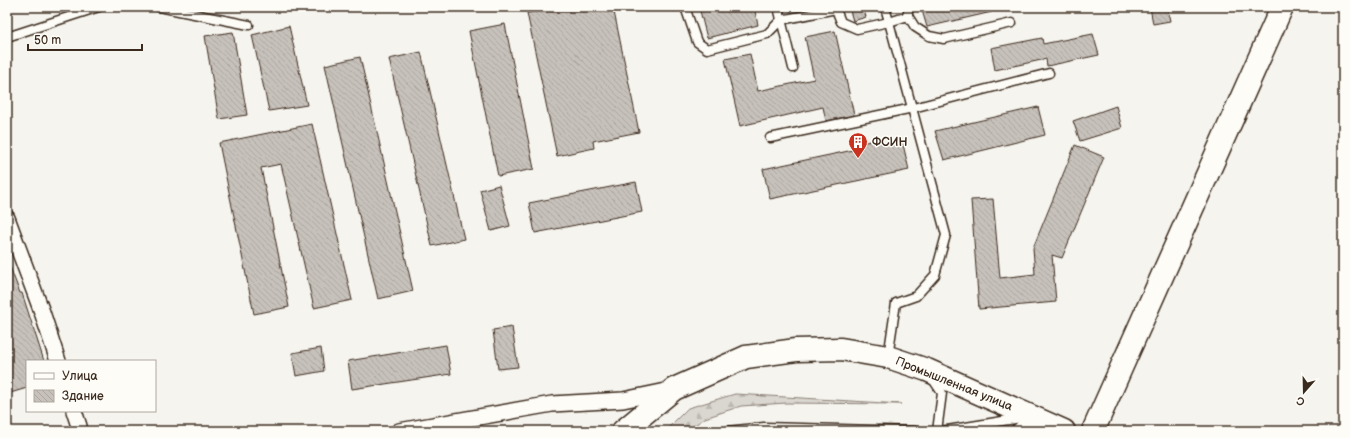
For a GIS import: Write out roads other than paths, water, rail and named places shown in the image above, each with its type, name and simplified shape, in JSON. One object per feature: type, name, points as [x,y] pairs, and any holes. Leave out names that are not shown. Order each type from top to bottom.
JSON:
[{"type":"main road","points":[[1093,431],[1282,7]]},
{"type":"main road","name":"Промышленная улица","points":[[623,431],[674,389],[746,357],[796,350],[841,349],[888,357],[927,370],[1064,431]]},
{"type":"street","points":[[7,218],[42,312],[58,360]]},
{"type":"street","points":[[400,431],[552,404],[623,400],[674,389]]},
{"type":"street","points":[[74,412],[80,429]]},
{"type":"lane","points":[[7,37],[99,7]]},
{"type":"lane","points":[[159,7],[249,26]]},
{"type":"lane","points":[[686,7],[697,42],[707,49],[767,34],[781,20],[836,8],[841,22],[857,29],[908,16]]},
{"type":"lane","points":[[778,7],[793,68]]},
{"type":"lane","points":[[885,7],[946,235],[934,276],[916,296],[896,303],[888,357]]},
{"type":"lane","points":[[908,7],[908,16],[915,27],[929,36],[944,39],[1012,23]]},
{"type":"lane","points":[[770,138],[913,108],[1049,73]]},
{"type":"lane","points":[[927,370],[942,393],[937,431]]},
{"type":"lane","points":[[941,431],[1031,416]]},
{"type":"lane","points":[[1014,431],[1031,416]]},
{"type":"lane","points":[[727,431],[764,427],[915,431]]},
{"type":"place","name":"ФСИН","points":[[858,159]]}]
